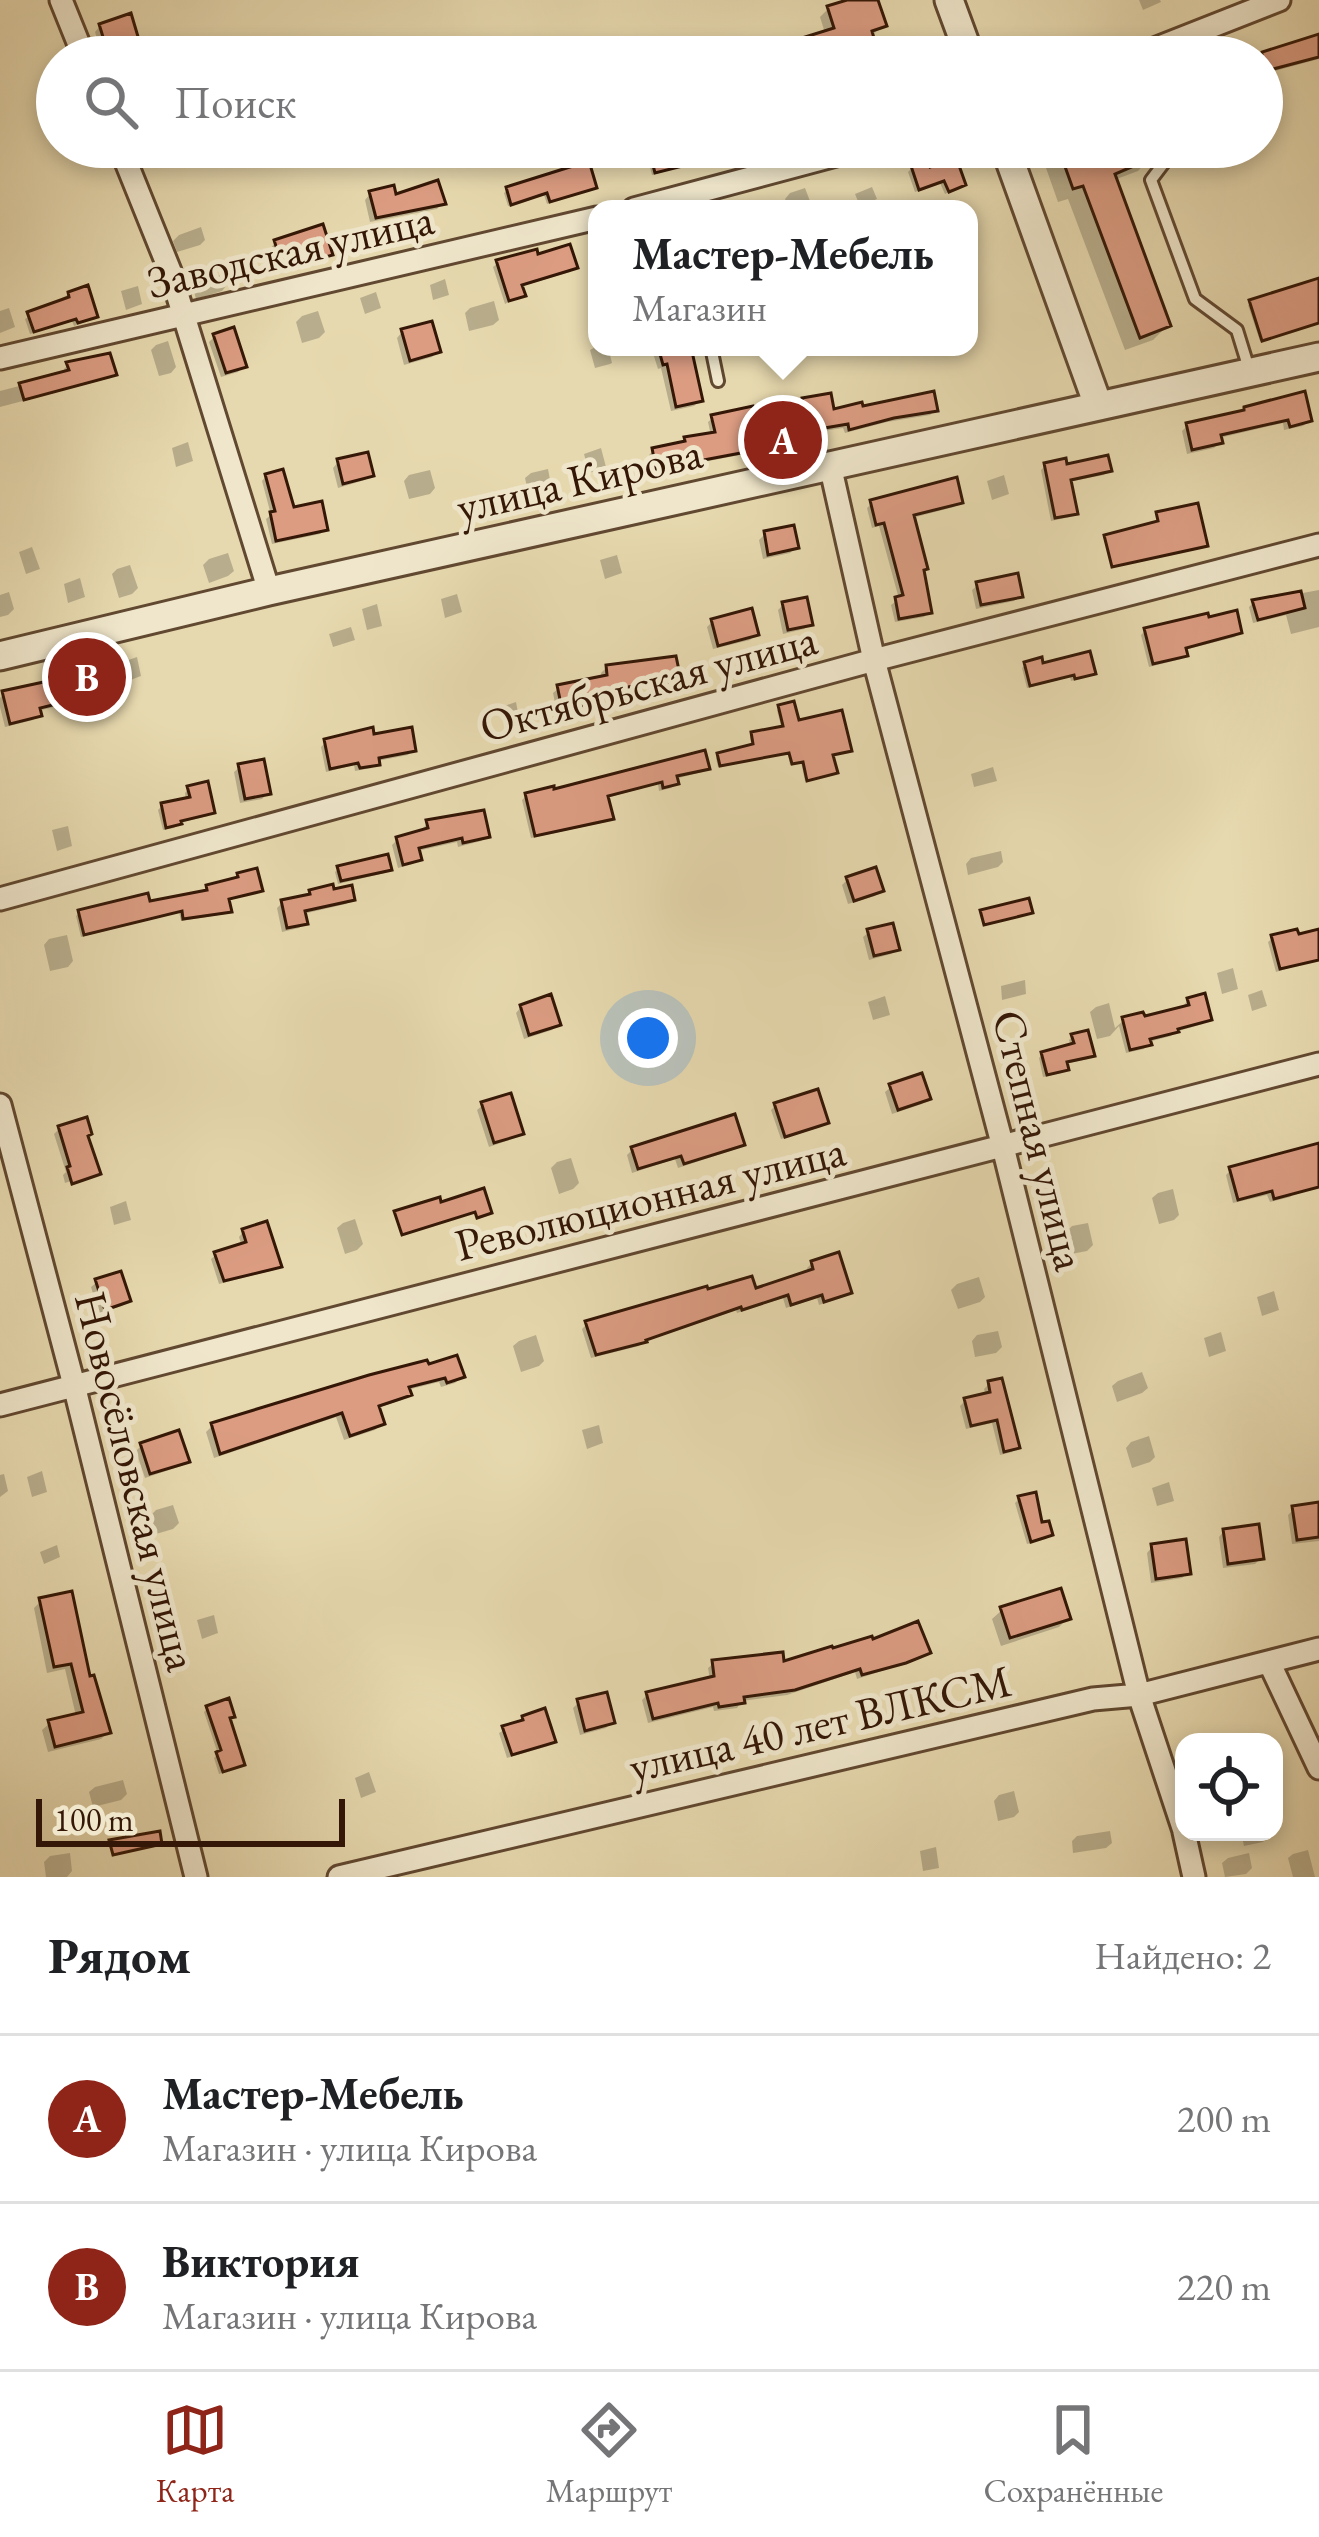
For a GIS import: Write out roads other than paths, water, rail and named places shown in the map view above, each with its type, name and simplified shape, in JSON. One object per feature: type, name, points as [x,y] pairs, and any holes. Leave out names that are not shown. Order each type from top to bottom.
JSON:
[{"type":"street","points":[[62,0],[76,36]]},
{"type":"street","points":[[949,0],[962,36]]},
{"type":"street","points":[[1191,36],[1279,0]]},
{"type":"street","points":[[128,168],[170,272],[268,591]]},
{"type":"street","points":[[692,200],[797,168]]},
{"type":"street","points":[[1013,168],[1098,405]]},
{"type":"street","name":"Заводская улица","points":[[0,358],[588,220]]},
{"type":"street","name":"улица Кирова","points":[[0,656],[268,591],[1319,356]]},
{"type":"street","name":"Степная улица","points":[[830,465],[874,660],[1003,1147],[1138,1694],[1175,1805]]},
{"type":"street","name":"Октябрьская улица","points":[[0,899],[874,660],[1319,545]]},
{"type":"street","name":"Революционная улица","points":[[0,1405],[1319,1064]]},
{"type":"street","name":"Новосёловская улица","points":[[0,1105],[196,1877]]},
{"type":"street","name":"улица 40 лет ВЛКСМ","points":[[339,1877],[1319,1649]]},
{"type":"street","points":[[1270,1662],[1319,1768]]},
{"type":"street","name":"Степная улица","points":[[1186,1841],[1194,1877]]},
{"type":"lane","points":[[1160,168],[1151,180],[1195,299],[1237,330],[1250,372]]},
{"type":"lane","points":[[713,356],[718,381]]},
{"type":"place","name":"Мастер-Мебель","points":[[783,440]]},
{"type":"place","name":"Виктория","points":[[87,677]]}]
